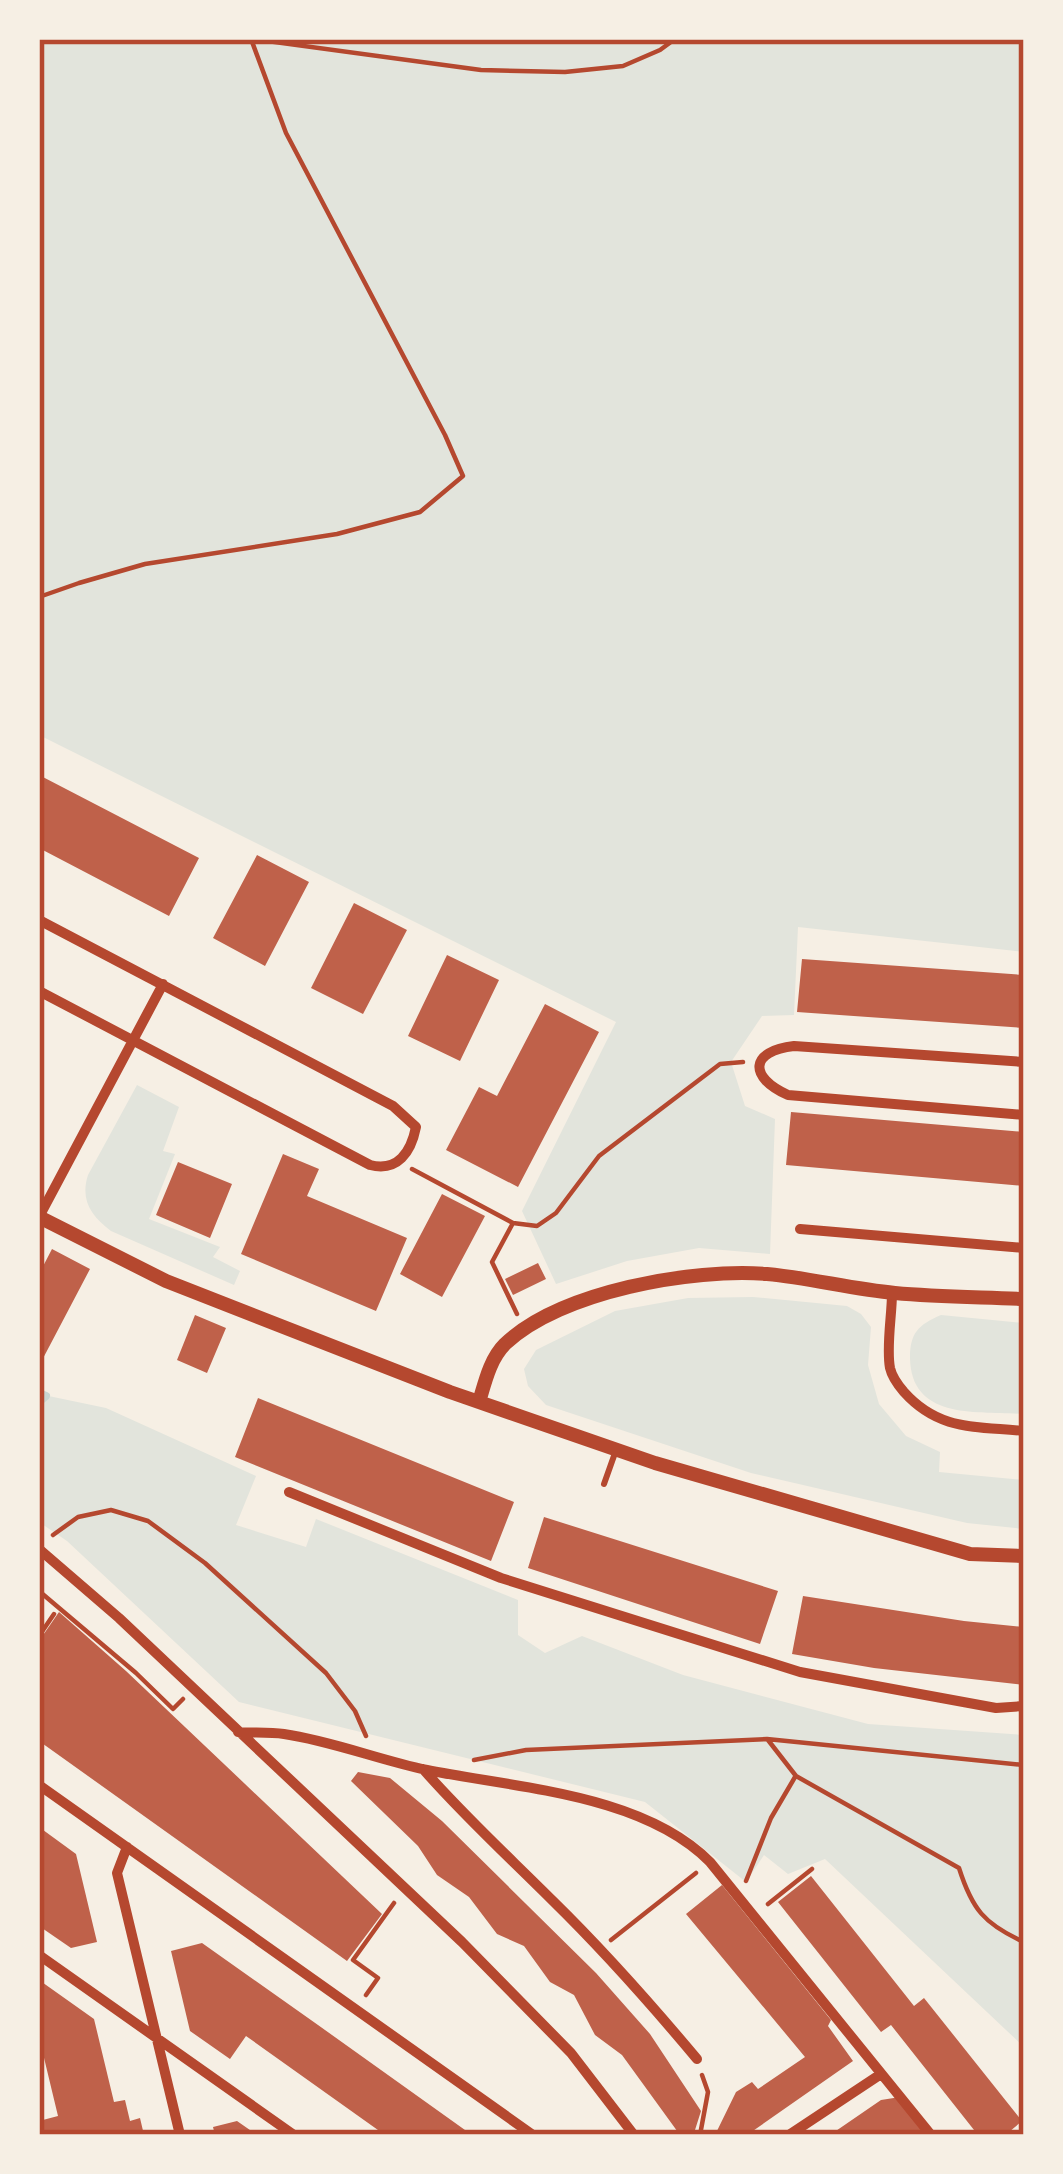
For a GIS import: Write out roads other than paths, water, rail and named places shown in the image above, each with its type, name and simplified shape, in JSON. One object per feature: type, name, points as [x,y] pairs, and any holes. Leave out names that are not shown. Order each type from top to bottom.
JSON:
[{"type":"street","points":[[39,920],[403,1113],[416,1127],[409,1151],[386,1168],[370,1165],[39,991]]},
{"type":"street","points":[[163,984],[39,1217],[166,1281],[479,1402],[616,1449],[970,1554],[1024,1556]]},
{"type":"street","points":[[1024,1062],[794,1046],[778,1048],[760,1061],[760,1076],[788,1095],[1024,1115]]},
{"type":"street","points":[[800,1229],[1024,1247]]},
{"type":"street","points":[[479,1402],[494,1358],[525,1330],[583,1301],[666,1278],[767,1274],[892,1293],[1024,1299]]},
{"type":"street","points":[[892,1293],[890,1366],[909,1398],[929,1416],[1024,1431]]},
{"type":"street","points":[[289,1492],[501,1578],[800,1672],[996,1708],[1024,1706]]},
{"type":"street","points":[[39,1549],[119,1618],[462,1942],[571,2053],[634,2135]]},
{"type":"street","points":[[238,1732],[284,1734],[612,1808],[651,1822],[710,1862],[931,2135]]},
{"type":"street","points":[[423,1769],[463,1815],[634,1984],[697,2059]]},
{"type":"street","points":[[39,1784],[533,2135]]},
{"type":"street","points":[[127,1846],[116,1873],[180,2135]]},
{"type":"street","points":[[39,1955],[294,2135]]},
{"type":"street","points":[[789,2135],[881,2074]]},
{"type":"lane","points":[[604,1484],[616,1449]]},
{"type":"waterway","points":[[39,1393],[46,1396],[39,1402]]}]
